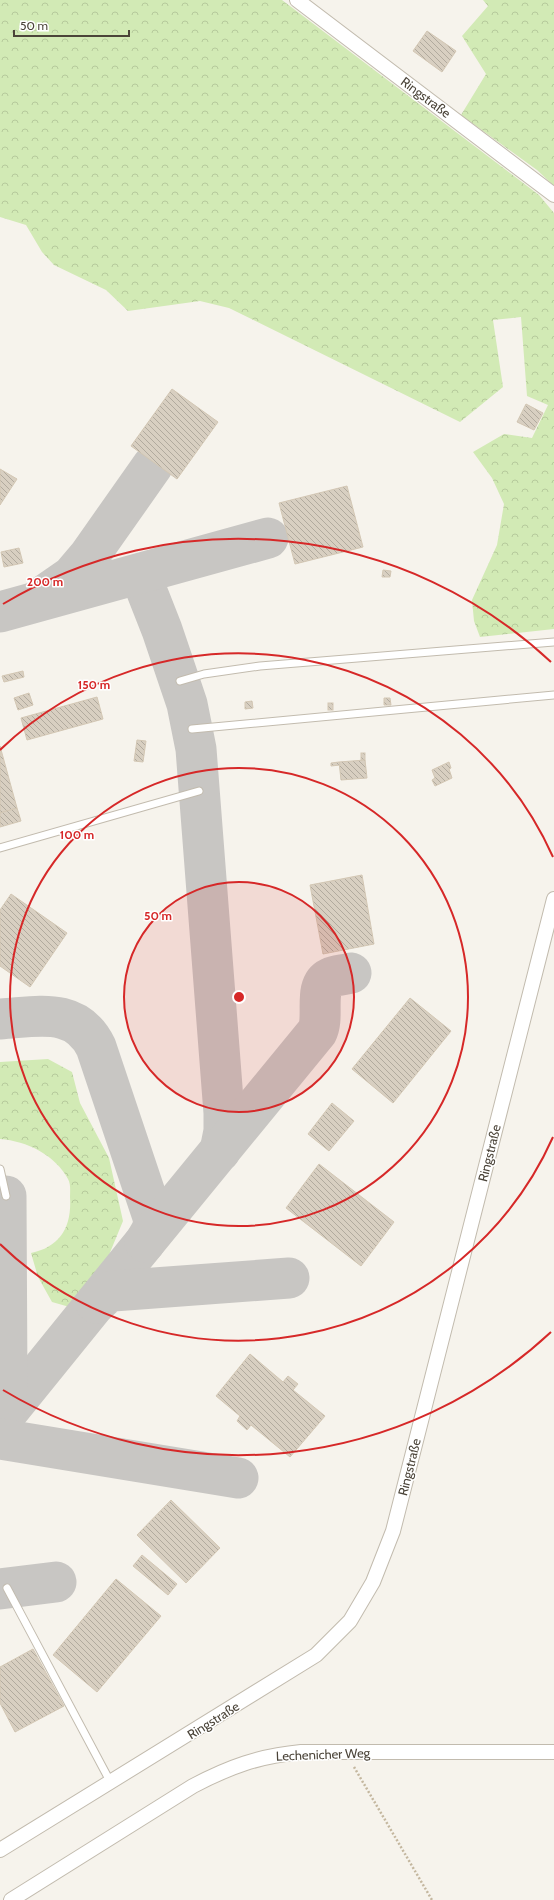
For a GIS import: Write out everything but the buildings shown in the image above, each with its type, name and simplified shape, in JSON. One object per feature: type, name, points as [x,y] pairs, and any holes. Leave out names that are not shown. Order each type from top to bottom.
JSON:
[{"type":"street","name":"Ringstraße","points":[[297,0],[554,195]]},
{"type":"street","name":"Ringstraße","points":[[0,1850],[111,1783],[316,1655],[350,1620],[373,1582],[393,1531],[554,899]]},
{"type":"street","name":"Lechenicher Weg","points":[[11,1900],[193,1786],[221,1771],[250,1760],[274,1755],[301,1752],[554,1752]]},
{"type":"lane","points":[[180,681],[204,674],[260,666],[554,642]]},
{"type":"lane","points":[[192,729],[554,695]]},
{"type":"lane","points":[[0,848],[199,791]]},
{"type":"lane","points":[[0,1169],[6,1196]]},
{"type":"lane","points":[[7,1588],[111,1783]]},
{"type":"path","points":[[346,1752],[432,1900]]},
{"type":"green space","points":[[0,0],[282,0],[539,195],[554,213],[554,629],[480,637],[474,621],[472,600],[497,545],[504,504],[492,478],[473,452],[504,434],[532,438],[548,405],[527,396],[521,317],[493,320],[503,387],[460,422],[229,308],[200,301],[128,311],[106,290],[54,265],[42,252],[26,225],[0,217]]},
{"type":"green space","points":[[483,0],[554,0],[554,186],[537,170],[461,115],[486,74],[462,36],[488,6]]},
{"type":"green space","points":[[48,1059],[72,1072],[80,1103],[109,1158],[123,1221],[104,1267],[73,1308],[52,1302],[38,1277],[31,1253],[50,1246],[57,1241],[62,1234],[69,1218],[69,1181],[62,1170],[48,1156],[30,1146],[10,1140],[0,1139],[0,1062]]},
{"type":"taxiway","points":[[46,594],[72,576],[89,556],[153,465]]},
{"type":"taxiway","points":[[0,612],[268,538]]},
{"type":"taxiway","points":[[140,574],[162,630],[187,704],[196,749],[224,1113],[224,1131],[220,1151]]},
{"type":"taxiway","points":[[145,1242],[317,1032],[320,1018],[322,988],[325,982],[332,977],[351,973]]},
{"type":"taxiway","points":[[0,1019],[41,1016],[54,1017],[67,1020],[78,1025],[88,1034],[96,1047],[154,1220],[152,1230],[145,1242],[0,1421]]},
{"type":"taxiway","points":[[0,1421],[4,1410],[7,1386],[6,1196]]},
{"type":"taxiway","points":[[96,1303],[107,1293],[113,1291],[289,1278]]},
{"type":"taxiway","points":[[0,1439],[238,1478]]},
{"type":"taxiway","points":[[0,1589],[56,1582]]}]
